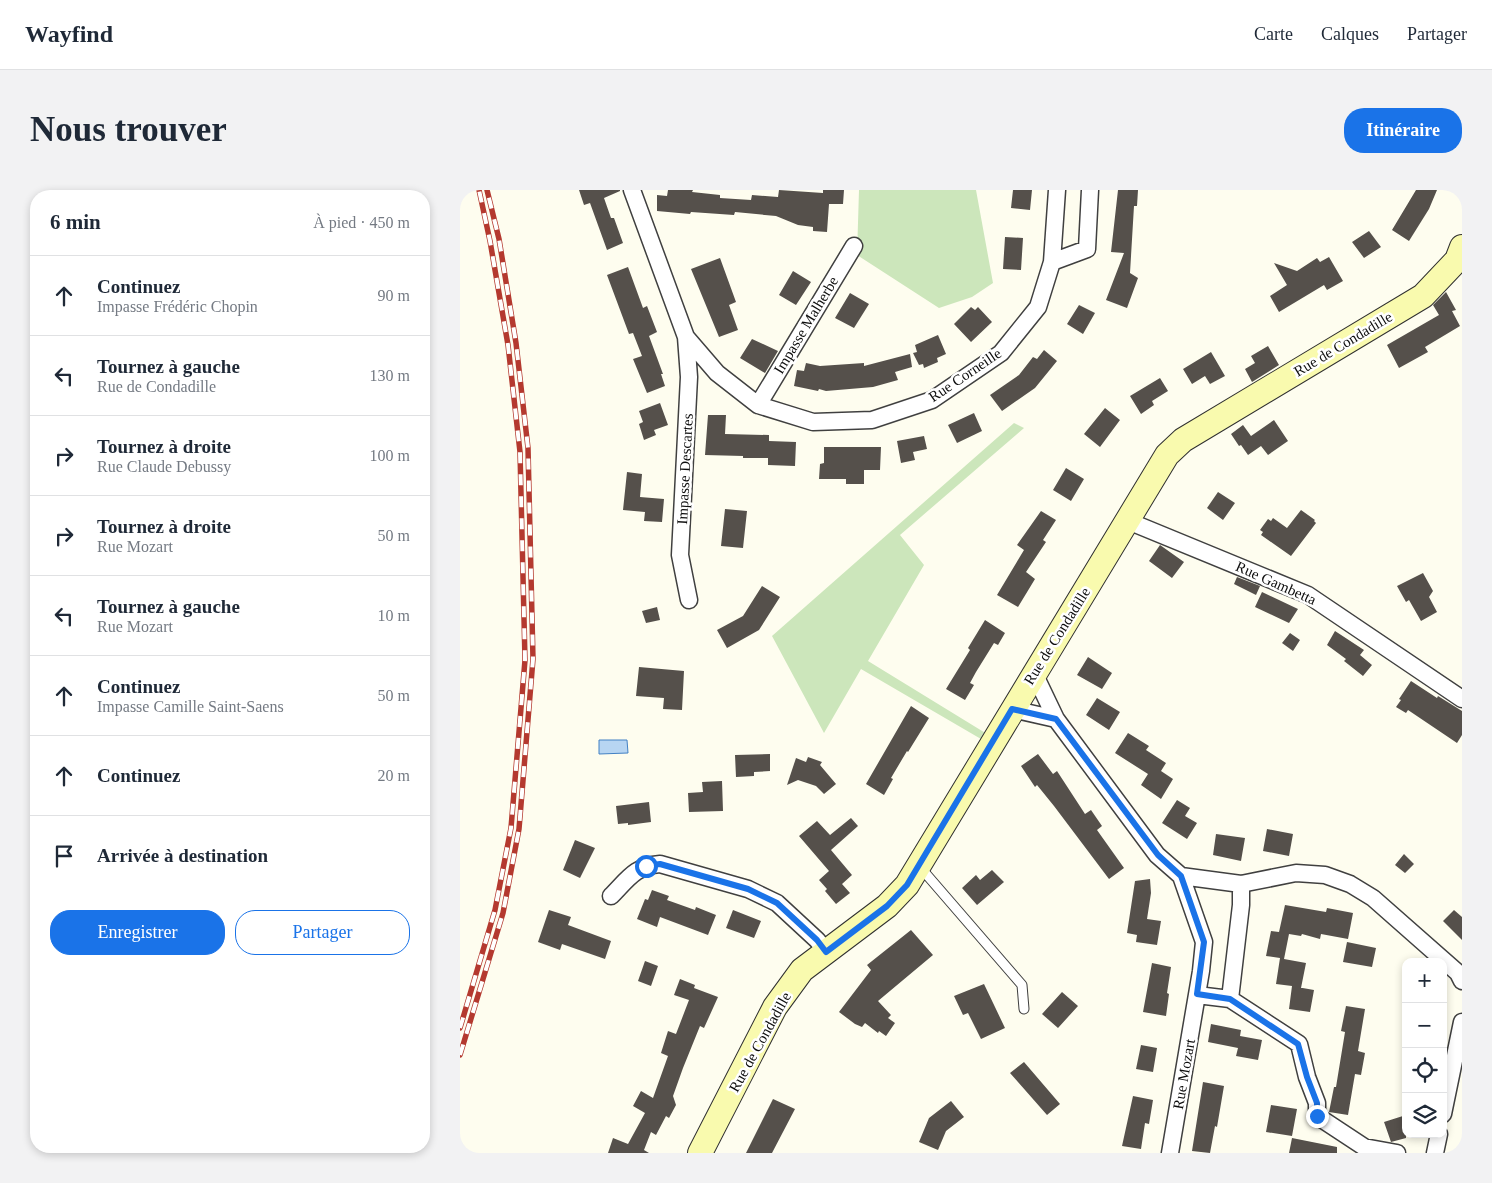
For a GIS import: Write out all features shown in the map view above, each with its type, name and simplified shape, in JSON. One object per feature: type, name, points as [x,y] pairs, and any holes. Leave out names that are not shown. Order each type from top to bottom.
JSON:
[{"type":"street","name":"Rue Corneille","points":[[632,190],[686,338],[717,373],[758,405],[813,422],[872,420],[932,400],[1001,354],[1038,308],[1052,262],[1057,190]]},
{"type":"street","points":[[1052,262],[1087,249],[1090,190]]},
{"type":"street","name":"Impasse Malherbe","points":[[758,405],[854,246]]},
{"type":"street","name":"Rue de Condadille","points":[[700,1153],[775,1007],[802,970],[887,906],[907,885],[1167,455],[1183,440],[1423,296],[1460,257]]},
{"type":"street","name":"Impasse Descartes","points":[[686,338],[689,377],[680,555],[688,600]]},
{"type":"street","name":"Rue Gambetta","points":[[1128,521],[1308,595],[1462,699]]},
{"type":"street","points":[[1034,673],[1056,719],[1158,855],[1181,876],[1241,884],[1296,873],[1325,875],[1350,884],[1373,898],[1458,974],[1462,981]]},
{"type":"street","points":[[1012,709],[1056,719]]},
{"type":"street","points":[[611,896],[636,871],[646,866],[660,864],[748,889],[777,903],[817,940],[826,952]]},
{"type":"street","name":"Rue Mozart","points":[[1170,1153],[1204,942],[1181,876]]},
{"type":"street","points":[[1230,999],[1241,906],[1241,884]]},
{"type":"street","points":[[1197,994],[1230,999],[1298,1044],[1307,1077],[1317,1103],[1317,1116],[1364,1147],[1398,1153]]},
{"type":"street","points":[[1447,1095],[1462,1022]]},
{"type":"street","points":[[1435,1153],[1438,1138]]},
{"type":"lane","points":[[919,866],[1022,985],[1024,1009]]},
{"type":"green space","points":[[859,190],[976,190],[993,283],[972,297],[939,308],[857,255]]},
{"type":"green space","points":[[1014,423],[1024,428],[900,535],[924,565],[868,661],[987,734],[981,739],[861,669],[824,733],[772,636]]},
{"type":"water","points":[[599,740],[627,740],[628,753],[599,754]]},
{"type":"building","points":[[579,190],[620,190],[604,198],[623,243],[607,250],[590,203],[584,205]]},
{"type":"building","points":[[668,190],[693,190],[692,192],[720,195],[720,198],[751,200],[752,195],[778,197],[779,190],[823,193],[823,190],[844,190],[843,204],[829,204],[827,232],[813,231],[813,227],[798,225],[776,216],[735,212],[734,215],[657,211],[657,195],[667,196]]},
{"type":"building","points":[[1013,190],[1032,190],[1030,210],[1011,208]]},
{"type":"building","points":[[1118,190],[1138,190],[1137,206],[1134,206],[1130,273],[1138,278],[1127,308],[1106,300],[1124,253],[1111,252]]},
{"type":"building","points":[[1416,190],[1437,190],[1429,209],[1409,241],[1392,230]]},
{"type":"building","points":[[1369,231],[1381,247],[1364,258],[1352,242]]},
{"type":"building","points":[[1005,237],[1023,238],[1021,270],[1003,269]]},
{"type":"building","points":[[1329,257],[1343,281],[1327,290],[1324,285],[1279,312],[1270,296],[1287,285],[1274,263],[1297,271],[1317,258],[1320,262]]},
{"type":"building","points":[[720,258],[736,302],[729,305],[738,330],[719,337],[691,269]]},
{"type":"building","points":[[628,267],[643,308],[647,306],[657,332],[649,336],[663,374],[661,374],[665,386],[647,393],[633,359],[642,356],[633,333],[629,334],[607,275]]},
{"type":"building","points":[[793,271],[811,282],[796,305],[779,295]]},
{"type":"building","points":[[1446,292],[1456,310],[1452,311],[1460,326],[1425,347],[1428,352],[1399,368],[1387,345],[1439,315],[1433,305]]},
{"type":"building","points":[[850,293],[869,304],[854,328],[835,318]]},
{"type":"building","points":[[1079,305],[1095,313],[1083,334],[1067,324]]},
{"type":"building","points":[[971,307],[975,310],[978,307],[992,322],[971,342],[954,324]]},
{"type":"building","points":[[938,335],[946,354],[937,358],[938,362],[924,368],[923,364],[919,365],[913,353],[917,352],[915,345]]},
{"type":"building","points":[[752,339],[778,351],[765,373],[740,358]]},
{"type":"building","points":[[1268,346],[1279,365],[1252,382],[1245,369],[1255,363],[1251,356]]},
{"type":"building","points":[[1044,350],[1057,361],[1035,388],[1002,411],[990,395],[1019,375],[1033,357],[1037,359]]},
{"type":"building","points":[[1211,352],[1225,376],[1210,384],[1205,376],[1192,384],[1183,369]]},
{"type":"building","points":[[910,354],[912,367],[895,372],[898,380],[873,387],[826,391],[819,389],[818,391],[794,386],[797,370],[804,371],[806,363],[820,366],[864,363],[864,366]]},
{"type":"building","points":[[1160,378],[1168,391],[1152,401],[1154,405],[1141,414],[1130,396]]},
{"type":"building","points":[[660,403],[668,425],[654,430],[656,435],[644,440],[639,424],[643,422],[639,411]]},
{"type":"building","points":[[1105,408],[1120,420],[1100,447],[1084,434]]},
{"type":"building","points":[[974,413],[982,431],[957,443],[948,425]]},
{"type":"building","points":[[708,415],[726,415],[725,434],[769,435],[769,441],[796,442],[795,466],[768,465],[768,458],[705,455]]},
{"type":"building","points":[[1274,420],[1288,441],[1268,455],[1261,446],[1248,455],[1231,434],[1243,425],[1251,436]]},
{"type":"building","points":[[924,436],[927,449],[913,452],[915,460],[901,463],[897,441]]},
{"type":"building","points":[[824,447],[881,447],[880,470],[864,470],[864,484],[846,484],[846,479],[819,479],[820,464],[824,463]]},
{"type":"building","points":[[1066,468],[1084,479],[1071,501],[1053,490]]},
{"type":"building","points":[[627,472],[642,474],[640,497],[664,499],[662,522],[644,521],[645,512],[623,510]]},
{"type":"building","points":[[1218,492],[1235,503],[1223,520],[1207,508]]},
{"type":"building","points":[[725,509],[747,511],[743,548],[721,546]]},
{"type":"building","points":[[1301,510],[1315,520],[1316,523],[1291,556],[1261,535],[1263,532],[1260,530],[1268,519],[1271,521],[1273,518],[1287,528]]},
{"type":"building","points":[[1041,511],[1056,520],[1043,540],[1046,542],[1026,572],[1035,579],[1018,607],[997,595],[1024,550],[1017,545]]},
{"type":"building","points":[[1160,545],[1184,562],[1172,578],[1149,561]]},
{"type":"building","points":[[1423,573],[1433,591],[1429,597],[1437,612],[1421,621],[1409,600],[1406,602],[1397,586]]},
{"type":"building","points":[[1237,577],[1260,586],[1256,595],[1234,584]]},
{"type":"building","points":[[762,586],[780,597],[759,630],[727,648],[717,630],[743,616]]},
{"type":"building","points":[[1262,592],[1298,609],[1289,623],[1255,607]]},
{"type":"building","points":[[657,607],[660,620],[646,623],[642,611]]},
{"type":"building","points":[[985,620],[1005,633],[998,645],[994,643],[976,672],[970,683],[974,685],[965,700],[946,689],[970,650],[968,648]]},
{"type":"building","points":[[1335,631],[1364,650],[1360,655],[1372,665],[1363,676],[1344,661],[1346,659],[1327,645]]},
{"type":"building","points":[[1290,633],[1300,640],[1293,651],[1282,643]]},
{"type":"building","points":[[1088,657],[1112,673],[1102,689],[1077,675]]},
{"type":"building","points":[[639,667],[684,671],[682,710],[663,709],[664,698],[636,696]]},
{"type":"building","points":[[1411,681],[1462,711],[1462,735],[1457,743],[1408,710],[1406,713],[1396,707]]},
{"type":"building","points":[[1097,698],[1120,712],[1109,730],[1086,715]]},
{"type":"building","points":[[911,706],[929,718],[891,778],[893,779],[884,795],[866,784]]},
{"type":"building","points":[[1128,733],[1149,746],[1146,750],[1166,763],[1161,771],[1173,779],[1161,799],[1141,785],[1148,774],[1115,753]]},
{"type":"building","points":[[770,754],[770,771],[754,772],[754,776],[736,777],[735,755]]},
{"type":"building","points":[[1038,754],[1053,774],[1057,771],[1085,814],[1091,810],[1102,826],[1097,830],[1124,868],[1109,879],[1054,806],[1037,785],[1035,787],[1021,766]]},
{"type":"building","points":[[808,757],[822,762],[820,765],[836,784],[824,794],[816,786],[798,780],[787,785],[796,758],[806,762]]},
{"type":"building","points":[[722,781],[723,811],[689,812],[688,793],[703,792],[702,782]]},
{"type":"building","points":[[1177,800],[1190,808],[1185,816],[1197,823],[1187,839],[1162,823]]},
{"type":"building","points":[[649,802],[651,822],[628,825],[628,823],[618,824],[616,806]]},
{"type":"building","points":[[851,818],[858,826],[831,850],[852,875],[842,884],[850,893],[836,904],[819,880],[829,871],[799,836],[817,821],[830,835]]},
{"type":"building","points":[[1267,829],[1293,834],[1289,856],[1263,851]]},
{"type":"building","points":[[1216,834],[1245,838],[1241,861],[1213,855]]},
{"type":"building","points":[[575,840],[595,848],[580,878],[563,870]]},
{"type":"building","points":[[1404,854],[1414,864],[1405,873],[1395,865]]},
{"type":"building","points":[[992,870],[1004,882],[977,905],[962,888],[976,875],[980,880]]},
{"type":"building","points":[[1150,879],[1151,893],[1147,919],[1161,921],[1157,945],[1136,942],[1137,935],[1127,933],[1135,881]]},
{"type":"building","points":[[652,890],[669,896],[667,900],[695,910],[696,907],[716,915],[708,935],[660,917],[657,927],[637,919],[645,899],[648,900]]},
{"type":"building","points":[[1285,905],[1326,912],[1327,908],[1353,913],[1348,939],[1321,934],[1320,939],[1302,934],[1301,936],[1289,934],[1284,959],[1306,963],[1301,988],[1314,990],[1310,1012],[1289,1009],[1292,986],[1276,984],[1280,958],[1266,956],[1271,931],[1279,932]]},
{"type":"building","points":[[549,910],[571,917],[568,925],[611,941],[605,959],[562,944],[560,950],[538,942]]},
{"type":"building","points":[[733,910],[761,921],[754,938],[726,928]]},
{"type":"building","points":[[1454,910],[1462,917],[1462,940],[1443,921]]},
{"type":"building","points":[[911,930],[933,955],[878,1001],[891,1015],[888,1018],[895,1023],[886,1036],[879,1031],[878,1033],[865,1023],[862,1027],[855,1024],[839,1012],[871,970],[867,965]]},
{"type":"building","points":[[1347,942],[1376,948],[1372,967],[1343,962]]},
{"type":"building","points":[[645,961],[658,966],[651,986],[638,981]]},
{"type":"building","points":[[1152,963],[1171,967],[1166,1016],[1143,1012]]},
{"type":"building","points":[[680,979],[695,985],[694,988],[718,997],[704,1028],[700,1026],[683,1068],[673,1096],[676,1105],[669,1118],[666,1116],[656,1135],[651,1132],[644,1150],[649,1153],[608,1153],[613,1138],[628,1144],[645,1113],[633,1106],[641,1091],[653,1098],[668,1056],[661,1053],[668,1031],[676,1034],[689,1000],[674,995]]},
{"type":"building","points":[[984,984],[1005,1028],[981,1039],[968,1013],[963,1015],[954,996]]},
{"type":"building","points":[[1062,992],[1078,1006],[1058,1028],[1042,1014]]},
{"type":"building","points":[[1346,1006],[1365,1009],[1358,1051],[1365,1053],[1361,1075],[1355,1074],[1348,1115],[1329,1112],[1334,1087],[1336,1087],[1345,1032],[1341,1031]]},
{"type":"building","points":[[1211,1024],[1241,1030],[1240,1036],[1262,1040],[1258,1060],[1236,1056],[1238,1048],[1208,1042]]},
{"type":"building","points":[[1141,1045],[1157,1048],[1153,1072],[1136,1069]]},
{"type":"building","points":[[1024,1062],[1060,1104],[1047,1115],[1010,1073]]},
{"type":"building","points":[[1203,1082],[1224,1086],[1217,1127],[1215,1126],[1210,1153],[1192,1151]]},
{"type":"building","points":[[1133,1096],[1153,1100],[1149,1124],[1145,1123],[1141,1149],[1122,1146]]},
{"type":"building","points":[[773,1099],[795,1109],[772,1153],[746,1153]]},
{"type":"building","points":[[951,1101],[964,1117],[946,1131],[938,1150],[919,1142],[929,1118]]},
{"type":"building","points":[[1271,1105],[1297,1109],[1292,1136],[1266,1132]]},
{"type":"building","points":[[1402,1116],[1402,1138],[1406,1138],[1391,1142],[1384,1122]]},
{"type":"building","points":[[1292,1138],[1337,1147],[1337,1153],[1289,1153]]},
{"type":"railway","points":[[460,1028],[495,910],[511,828],[525,660],[520,452],[508,345],[479,190]]},
{"type":"railway","points":[[460,1055],[503,913],[519,829],[533,659],[528,448],[516,343],[499,239],[487,190]]},
{"type":"route","points":[[646,866],[660,864],[748,889],[777,903],[817,940],[826,952],[887,906],[907,885],[1012,709],[1056,719],[1158,855],[1181,876],[1204,942],[1197,994],[1230,999],[1298,1044],[1307,1077],[1317,1103],[1317,1116]]}]
